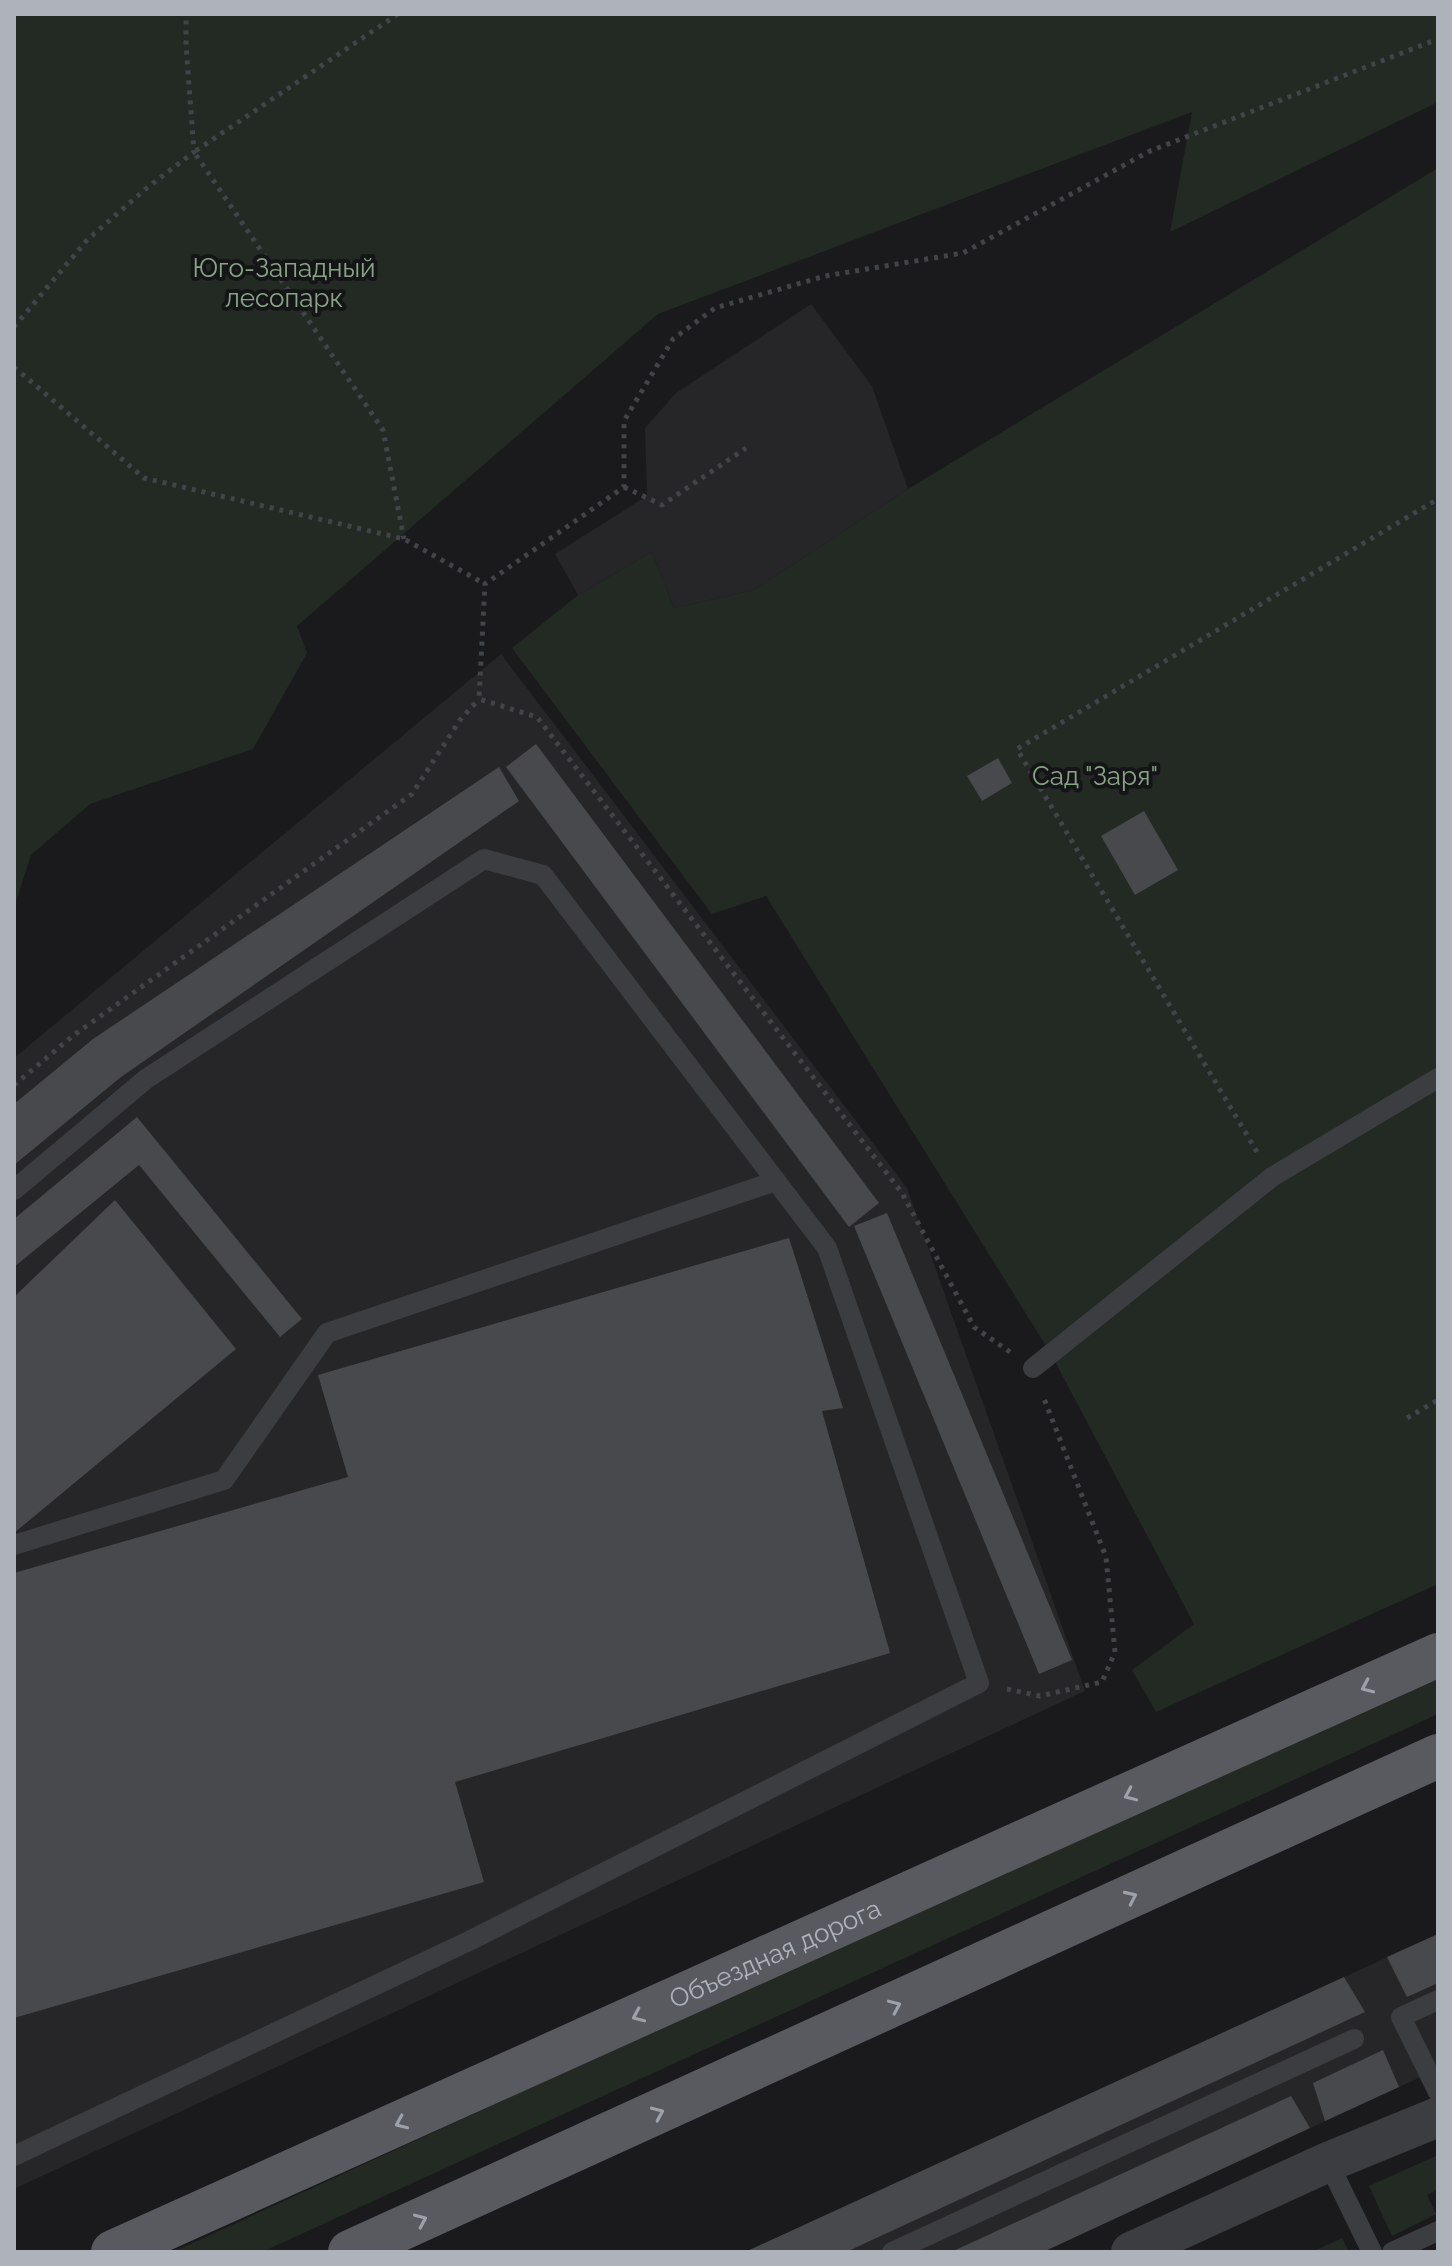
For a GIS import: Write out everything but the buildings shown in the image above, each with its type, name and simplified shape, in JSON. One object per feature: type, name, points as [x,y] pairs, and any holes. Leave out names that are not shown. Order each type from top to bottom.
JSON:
[{"type":"main road","name":"Объездная дорога","points":[[113,2252],[1438,1655]]},
{"type":"main road","points":[[350,2252],[1438,1756]]},
{"type":"street","points":[[1131,2252],[1328,2162],[1438,2117]]},
{"type":"lane","points":[[14,1190],[146,1079],[484,859],[543,875],[827,1248],[979,1683],[469,1941],[14,2156]]},
{"type":"lane","points":[[1033,1368],[1272,1177],[1438,1078]]},
{"type":"lane","points":[[14,1545],[224,1480],[327,1333],[776,1181]]},
{"type":"lane","points":[[1438,2000],[1401,2017],[1438,2092]]},
{"type":"lane","points":[[892,2252],[1354,2039]]},
{"type":"lane","points":[[1328,2162],[1372,2252]]},
{"type":"lane","points":[[1392,2252],[1438,2231]]},
{"type":"path","points":[[186,14],[194,152],[383,430],[404,539]]},
{"type":"path","points":[[14,327],[87,240],[148,187],[194,152],[398,14]]},
{"type":"path","points":[[624,487],[624,421],[673,339],[715,308],[825,276],[963,253],[1150,151],[1438,39]]},
{"type":"path","points":[[14,367],[144,478],[404,539],[485,584]]},
{"type":"path","points":[[624,487],[662,505],[746,448]]},
{"type":"path","points":[[485,584],[624,487]]},
{"type":"path","points":[[1272,1177],[1017,749],[1438,499]]},
{"type":"path","points":[[14,1085],[74,1035],[412,794],[460,720],[479,699],[485,584]]},
{"type":"path","points":[[479,699],[537,717],[902,1193],[974,1327],[1033,1368],[1106,1557],[1115,1652],[1102,1682],[1040,1696],[979,1683]]},
{"type":"path","points":[[1407,1418],[1438,1400]]},
{"type":"shaded area","points":[[811,304],[872,386],[908,489],[754,590],[674,608],[652,552],[578,595],[555,554],[647,496],[645,428],[676,393]]},
{"type":"shaded area","points":[[501,654],[907,1188],[1085,1691],[14,2189],[14,1058]]},
{"type":"shaded area","points":[[1438,1934],[1438,2069],[1043,2252],[745,2252]]},
{"type":"green space","name":"Юго-Западный лесопарк","points":[[14,14],[1438,14],[1438,102],[1170,232],[1192,112],[658,314],[297,626],[307,653],[253,749],[90,804],[31,855],[14,908]]},
{"type":"green space","name":"Сад \"Заря\"","points":[[1438,168],[1438,1584],[1156,1712],[1132,1670],[1194,1624],[1051,1354],[766,896],[712,914],[512,648],[578,595],[652,552],[674,608],[754,590],[908,489]]},
{"type":"green space","points":[[1438,1671],[1438,1714],[262,2252],[173,2252]]},
{"type":"green space","points":[[1438,2155],[1438,2190],[1427,2195],[1436,2214],[1392,2236],[1369,2186]]},
{"type":"green space","points":[[1342,2238],[1349,2252],[1312,2252]]}]
